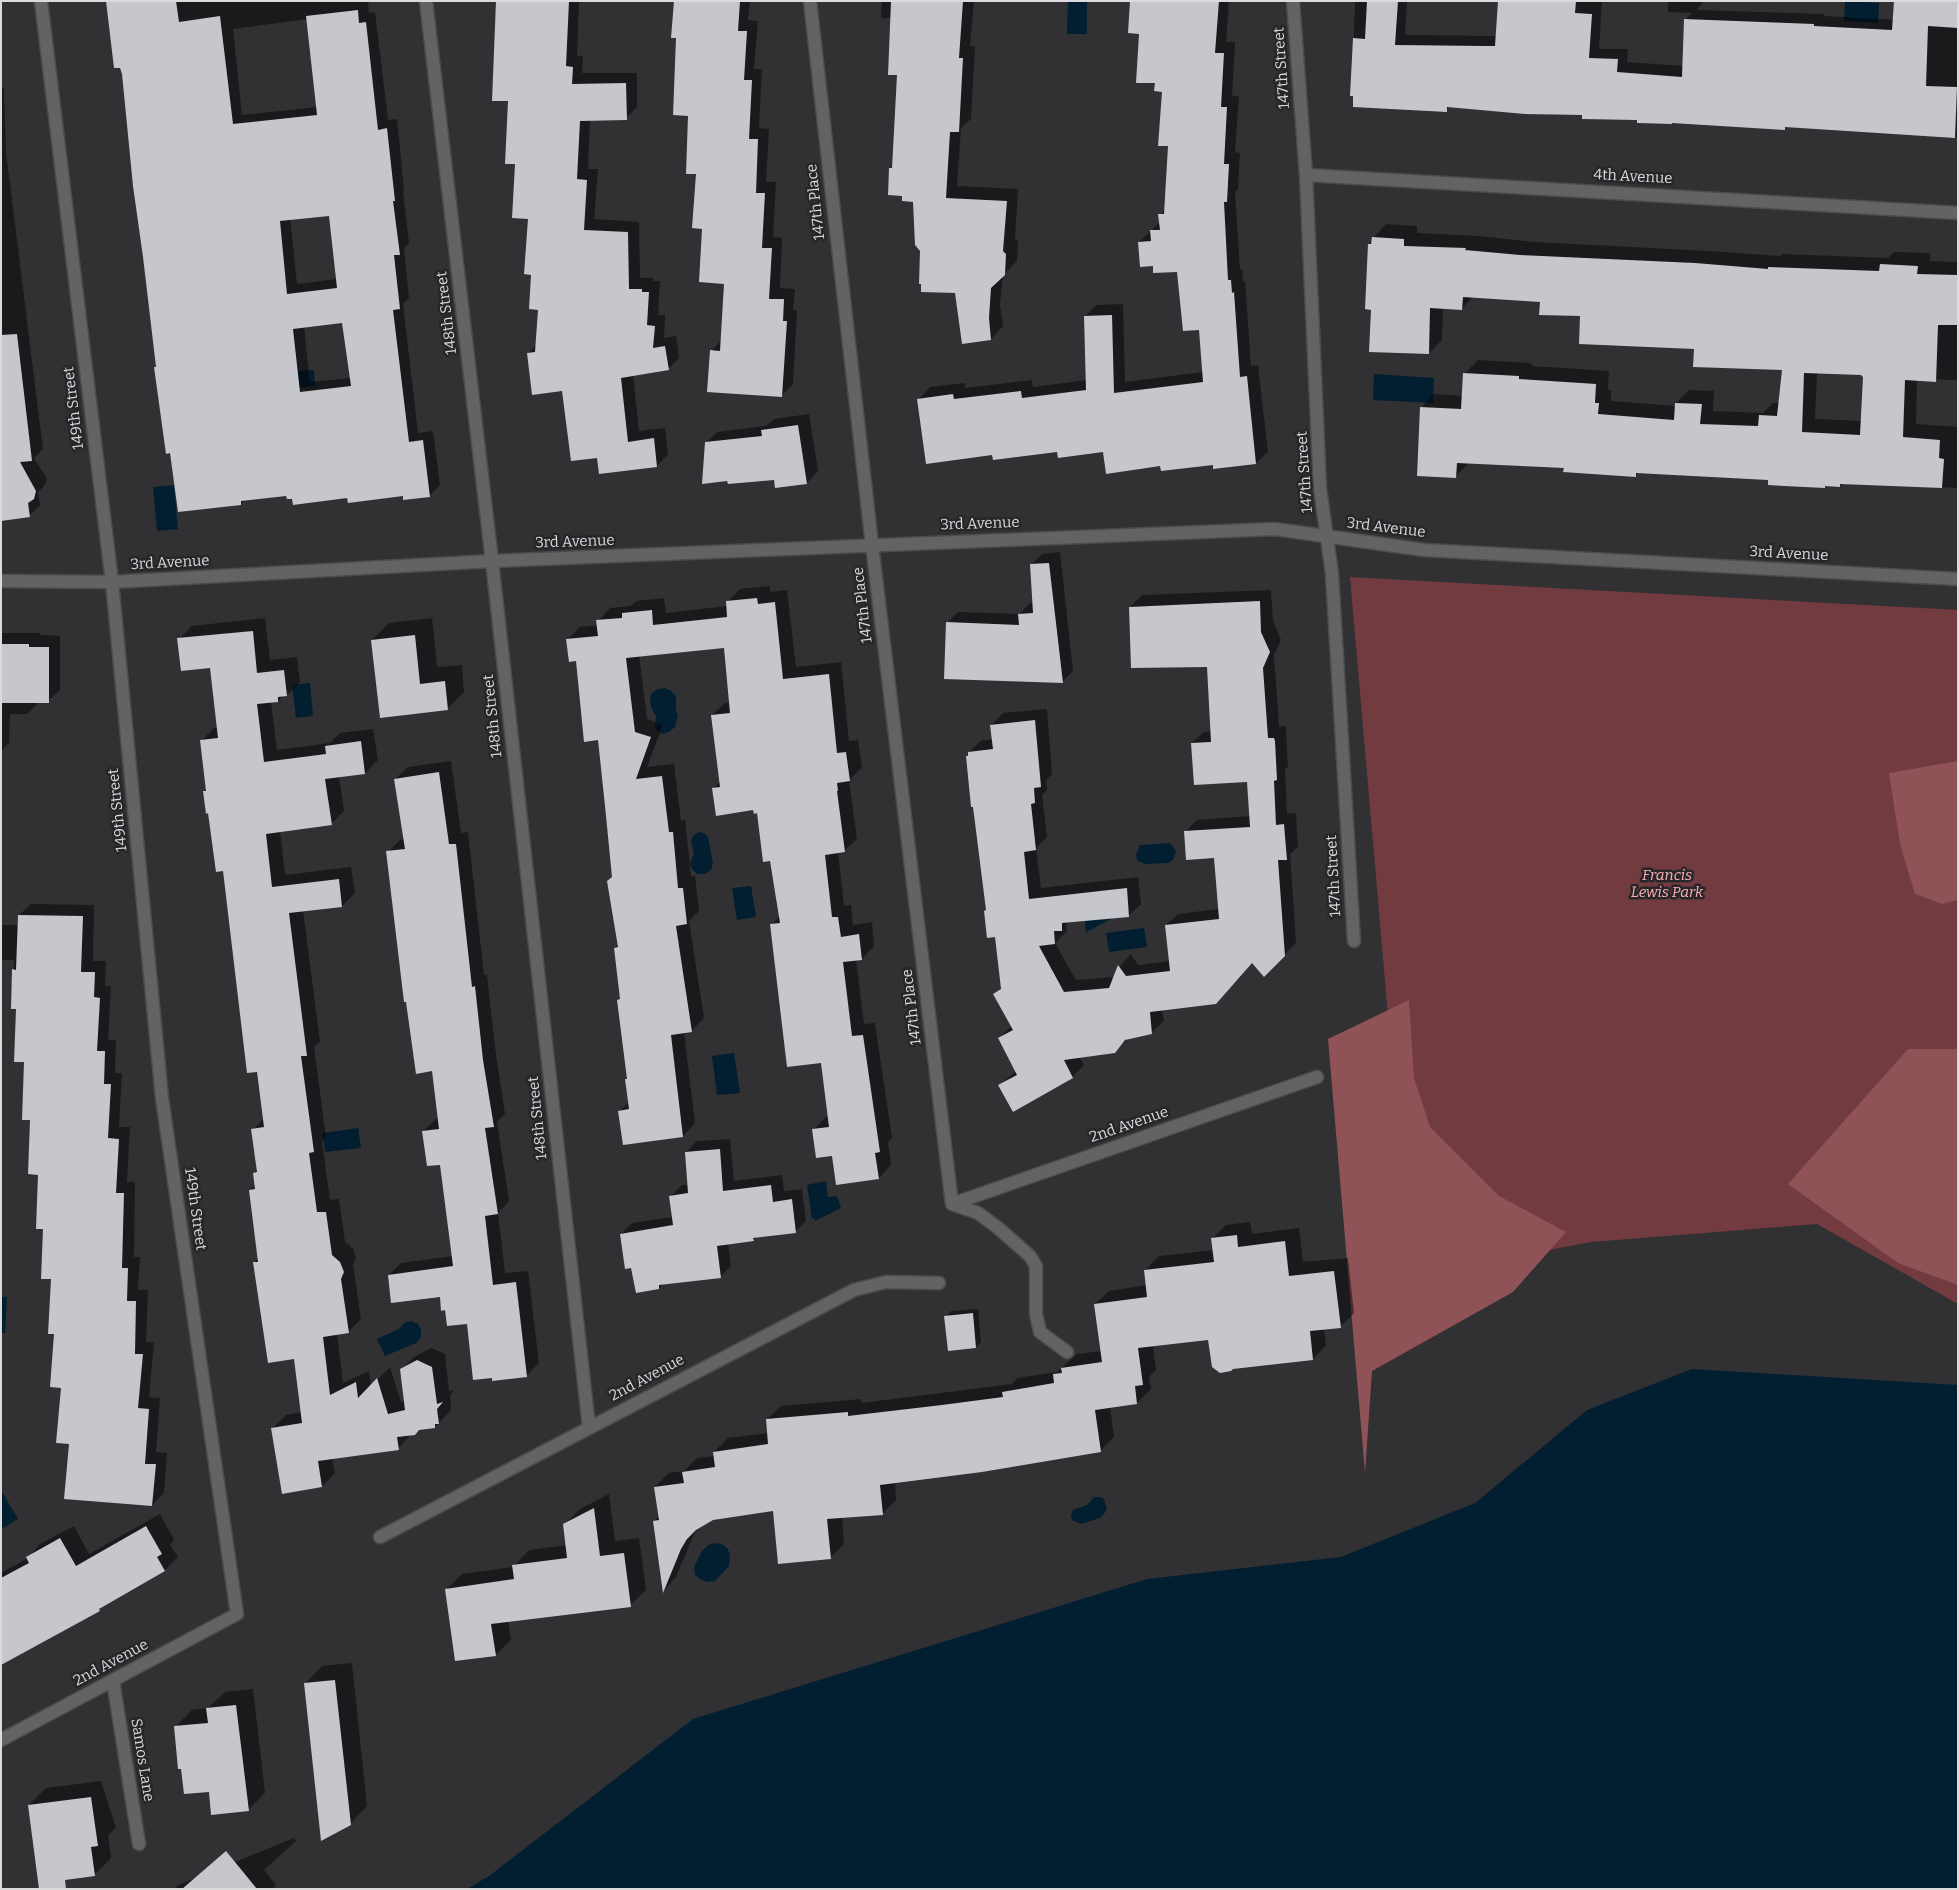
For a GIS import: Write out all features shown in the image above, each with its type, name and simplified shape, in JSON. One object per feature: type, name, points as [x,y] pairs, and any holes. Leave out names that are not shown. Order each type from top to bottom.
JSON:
[{"type":"street","name":"149th Street","points":[[41,1],[112,582],[162,1098],[237,1614]]},
{"type":"street","name":"148th Street","points":[[426,1],[492,562],[589,1427]]},
{"type":"street","name":"147th Place","points":[[810,1],[872,545],[952,1204]]},
{"type":"street","name":"147th Street","points":[[1293,1],[1306,175],[1320,488],[1332,574],[1354,941]]},
{"type":"street","name":"4th Avenue","points":[[1306,175],[1958,213]]},
{"type":"street","name":"3rd Avenue","points":[[1,580],[112,582],[492,562],[1276,529],[1424,550],[1958,580]]},
{"type":"street","name":"2nd Avenue","points":[[952,1204],[1317,1077]]},
{"type":"street","points":[[952,1204],[978,1213],[1030,1256],[1036,1266],[1036,1314],[1040,1332],[1067,1352]]},
{"type":"street","name":"2nd Avenue","points":[[380,1537],[854,1290],[886,1282],[939,1283]]},
{"type":"street","name":"2nd Avenue","points":[[1,1740],[237,1614]]},
{"type":"street","name":"Samos Lane","points":[[113,1681],[139,1844]]},
{"type":"green space","name":"Francis Lewis Park","points":[[1350,577],[1958,610],[1958,1304],[1817,1224],[1591,1242],[1449,1269],[1392,1062]]},
{"type":"shaded area","points":[[1958,761],[1958,900],[1942,904],[1915,894],[1900,844],[1889,773]]},
{"type":"shaded area","points":[[1409,1000],[1414,1078],[1430,1127],[1499,1196],[1566,1232],[1513,1292],[1372,1371],[1365,1473],[1328,1039]]},
{"type":"shaded area","points":[[1908,1049],[1958,1049],[1958,1285],[1898,1263],[1788,1184]]},
{"type":"water","points":[[1068,1],[1087,1],[1087,34],[1067,34]]},
{"type":"water","points":[[1845,1],[1879,3],[1878,23],[1844,21]]},
{"type":"water","points":[[314,370],[315,386],[275,390],[273,373]]},
{"type":"water","points":[[1374,374],[1434,378],[1433,403],[1373,400]]},
{"type":"water","points":[[174,485],[178,529],[157,531],[153,487]]},
{"type":"water","points":[[310,683],[313,716],[296,718],[292,685]]},
{"type":"water","points":[[665,688],[676,696],[678,715],[675,727],[663,734],[658,732],[655,727],[656,716],[651,707],[650,700],[652,693],[658,689]]},
{"type":"water","points":[[699,832],[704,833],[708,837],[713,863],[711,870],[705,874],[698,874],[692,870],[690,863],[694,854],[691,840]]},
{"type":"water","points":[[1170,843],[1176,851],[1173,860],[1168,863],[1147,864],[1137,860],[1136,854],[1140,845]]},
{"type":"water","points":[[751,886],[756,917],[737,920],[732,888]]},
{"type":"water","points":[[1111,891],[1113,918],[1086,932],[1083,896]]},
{"type":"water","points":[[1144,928],[1147,947],[1109,952],[1106,933]]},
{"type":"water","points":[[734,1053],[740,1093],[717,1095],[712,1056]]},
{"type":"water","points":[[358,1128],[361,1148],[325,1152],[323,1133]]},
{"type":"water","points":[[826,1181],[828,1197],[837,1196],[841,1208],[815,1221],[815,1218],[812,1219],[807,1185]]},
{"type":"water","points":[[1,1297],[7,1297],[5,1333],[1,1333]]},
{"type":"water","points":[[411,1321],[418,1324],[421,1330],[421,1337],[416,1343],[385,1356],[377,1339],[399,1329],[404,1323]]},
{"type":"water","points":[[1692,1369],[1958,1385],[1958,1889],[467,1889],[489,1876],[693,1719],[1147,1579],[1341,1557],[1475,1503],[1587,1410]]},
{"type":"water","points":[[1,1490],[18,1519],[1,1529]]},
{"type":"water","points":[[1094,1497],[1104,1499],[1107,1509],[1104,1514],[1100,1518],[1081,1524],[1072,1520],[1073,1510],[1087,1505]]},
{"type":"water","points":[[722,1544],[728,1549],[730,1556],[729,1566],[715,1581],[708,1582],[701,1580],[695,1575],[694,1567],[702,1551],[708,1545]]},
{"type":"building","points":[[106,1],[176,1],[179,22],[220,16],[233,124],[317,115],[306,16],[358,10],[359,23],[366,22],[378,130],[387,128],[400,255],[394,255],[400,309],[393,310],[409,442],[423,440],[430,497],[403,500],[403,496],[348,503],[347,498],[293,505],[292,499],[287,499],[286,496],[241,501],[241,505],[178,512],[170,453],[166,454],[154,367],[156,367],[133,186],[122,74],[120,68],[114,68]],"holes":[[[329,216],[337,288],[287,294],[280,221]],[[342,323],[351,386],[300,392],[293,329]]]},
{"type":"building","points":[[496,1],[569,1],[566,66],[573,67],[572,84],[626,83],[627,120],[580,121],[577,179],[587,180],[584,230],[628,232],[629,289],[642,289],[642,292],[649,292],[647,325],[655,326],[653,348],[665,346],[669,370],[621,378],[628,442],[654,438],[657,467],[599,474],[597,458],[571,461],[562,391],[532,395],[527,353],[535,352],[538,310],[529,309],[531,275],[524,274],[528,219],[512,218],[515,164],[505,164],[508,101],[492,101]]},
{"type":"building","points":[[674,1],[740,1],[738,31],[747,31],[744,80],[752,80],[749,139],[758,139],[756,193],[765,193],[762,248],[772,248],[769,299],[784,299],[783,321],[787,321],[782,397],[707,392],[710,350],[720,351],[724,284],[699,282],[702,229],[692,228],[696,174],[686,174],[688,116],[673,115],[676,38],[671,38]]},
{"type":"building","points":[[891,1],[963,1],[959,58],[963,58],[959,132],[950,132],[946,198],[1007,201],[1003,251],[1006,254],[1005,275],[991,288],[989,318],[991,340],[962,344],[955,293],[921,292],[921,284],[919,284],[920,251],[915,245],[913,202],[902,201],[902,196],[888,195],[889,168],[892,168],[897,75],[888,75]]},
{"type":"building","points":[[1130,1],[1219,1],[1215,53],[1224,53],[1221,107],[1227,107],[1224,164],[1229,164],[1227,202],[1224,202],[1228,280],[1231,280],[1232,293],[1234,292],[1240,377],[1247,376],[1256,464],[1213,469],[1213,465],[1161,471],[1160,466],[1106,474],[1103,452],[1058,458],[1057,452],[993,460],[992,455],[926,464],[917,399],[953,394],[954,399],[1021,391],[1022,398],[1086,390],[1084,316],[1112,315],[1114,393],[1203,382],[1199,330],[1183,331],[1177,272],[1153,273],[1153,266],[1140,267],[1138,242],[1151,241],[1150,230],[1160,230],[1158,214],[1164,214],[1168,146],[1158,146],[1162,92],[1154,91],[1155,83],[1136,83],[1139,34],[1128,33]]},
{"type":"building","points":[[1367,1],[1398,1],[1395,45],[1495,46],[1498,1],[1576,1],[1575,13],[1592,14],[1589,58],[1618,59],[1617,72],[1682,77],[1684,19],[1814,24],[1814,26],[1892,30],[1894,1],[1958,1],[1958,28],[1928,26],[1926,86],[1957,87],[1955,138],[1785,127],[1785,130],[1672,123],[1637,123],[1637,120],[1582,119],[1582,115],[1525,114],[1447,107],[1447,112],[1353,107],[1353,96],[1350,96],[1353,38],[1365,39]]},
{"type":"building","points":[[1372,237],[1404,239],[1404,246],[1466,248],[1465,250],[1520,255],[1695,263],[1768,269],[1768,267],[1879,271],[1880,264],[1918,266],[1917,274],[1958,275],[1958,325],[1938,325],[1936,382],[1905,380],[1903,437],[1940,440],[1939,458],[1944,459],[1942,488],[1840,484],[1840,487],[1825,486],[1825,488],[1784,486],[1768,485],[1768,480],[1636,473],[1636,477],[1563,472],[1564,468],[1457,463],[1456,478],[1417,476],[1420,407],[1461,409],[1463,373],[1519,376],[1519,379],[1596,384],[1595,403],[1599,403],[1598,414],[1674,420],[1675,403],[1702,404],[1700,424],[1758,426],[1759,415],[1777,416],[1782,370],[1693,367],[1694,349],[1579,344],[1580,316],[1539,315],[1540,302],[1463,297],[1462,310],[1430,308],[1429,354],[1369,352],[1371,310],[1365,309],[1368,244],[1371,244]],"holes":[[[1804,373],[1861,375],[1863,377],[1860,435],[1802,432]]]},
{"type":"building","points":[[17,334],[32,461],[20,462],[36,491],[34,499],[28,503],[30,517],[1,521],[1,335]]},
{"type":"building","points":[[798,425],[807,484],[775,488],[774,480],[728,484],[727,481],[702,484],[705,442],[762,436],[761,430]]},
{"type":"building","points":[[1049,563],[1063,683],[944,679],[946,622],[1019,625],[1018,614],[1033,613],[1030,564]]},
{"type":"building","points":[[757,598],[758,604],[775,602],[783,679],[829,674],[837,753],[846,752],[850,781],[837,783],[845,852],[825,855],[832,917],[838,917],[841,937],[859,934],[862,960],[843,962],[852,1036],[863,1035],[880,1152],[875,1153],[879,1179],[836,1185],[832,1156],[816,1158],[812,1129],[829,1127],[821,1063],[787,1067],[770,924],[780,923],[770,861],[763,862],[757,813],[754,814],[753,810],[716,816],[712,788],[720,787],[711,715],[730,713],[724,648],[626,658],[635,732],[651,737],[636,779],[662,776],[669,832],[673,832],[678,888],[683,888],[687,924],[676,926],[692,1032],[671,1035],[683,1137],[623,1145],[618,1111],[629,1109],[617,1000],[620,999],[614,948],[618,947],[607,881],[612,877],[598,740],[584,742],[576,661],[569,662],[566,639],[598,636],[596,620],[622,618],[622,613],[652,610],[653,625],[727,617],[726,601]]},
{"type":"building","points":[[1260,601],[1261,632],[1270,652],[1263,668],[1268,738],[1274,738],[1275,741],[1277,780],[1274,781],[1276,825],[1284,824],[1287,860],[1278,860],[1285,956],[1264,977],[1252,963],[1216,1004],[1150,1012],[1152,1034],[1125,1040],[1115,1053],[1064,1060],[1073,1078],[1013,1112],[998,1085],[1017,1075],[998,1038],[1013,1030],[993,994],[1001,989],[995,937],[987,938],[984,911],[986,910],[973,807],[971,807],[966,756],[968,756],[968,752],[993,749],[990,725],[1035,720],[1041,787],[1034,788],[1035,803],[1031,804],[1036,850],[1024,852],[1029,899],[1127,888],[1129,917],[1062,923],[1062,931],[1054,931],[1055,944],[1039,946],[1064,992],[1109,988],[1118,965],[1126,976],[1170,971],[1165,925],[1219,919],[1214,858],[1186,860],[1184,831],[1250,827],[1247,782],[1194,785],[1191,743],[1211,742],[1207,667],[1131,668],[1129,607]]},
{"type":"building","points":[[253,631],[257,673],[284,670],[287,696],[278,697],[278,702],[257,704],[264,762],[326,754],[325,746],[361,741],[365,774],[325,779],[332,825],[266,834],[272,887],[339,879],[342,907],[289,913],[307,1056],[301,1056],[314,1152],[309,1153],[317,1212],[326,1212],[332,1255],[340,1262],[344,1272],[341,1279],[349,1333],[323,1337],[330,1395],[356,1382],[358,1398],[377,1378],[388,1414],[405,1410],[400,1369],[417,1360],[432,1367],[437,1404],[443,1402],[437,1409],[439,1424],[435,1424],[435,1428],[419,1430],[415,1435],[397,1437],[399,1450],[318,1461],[322,1487],[282,1494],[271,1428],[302,1423],[294,1359],[268,1363],[253,1262],[258,1262],[249,1190],[255,1189],[253,1173],[257,1172],[251,1129],[264,1127],[257,1072],[247,1073],[223,871],[216,872],[203,791],[206,791],[200,740],[218,738],[210,668],[181,671],[177,638]]},
{"type":"building","points":[[415,635],[420,684],[445,681],[448,710],[380,718],[371,640]]},
{"type":"building","points":[[1,644],[29,644],[29,647],[49,647],[49,703],[1,703]]},
{"type":"building","points":[[439,772],[449,844],[456,844],[472,987],[475,986],[483,1060],[494,1127],[485,1128],[498,1214],[485,1216],[493,1285],[516,1282],[527,1377],[492,1381],[492,1378],[473,1380],[467,1324],[447,1326],[445,1310],[441,1311],[440,1297],[391,1303],[388,1275],[453,1266],[440,1165],[427,1166],[422,1131],[439,1129],[432,1071],[416,1074],[406,1002],[404,1002],[386,851],[405,849],[394,779]]},
{"type":"building","points":[[18,915],[83,916],[81,972],[95,972],[94,997],[100,998],[97,1051],[105,1051],[104,1084],[111,1084],[108,1138],[119,1139],[116,1193],[124,1193],[122,1268],[128,1268],[127,1301],[136,1301],[135,1354],[143,1354],[138,1408],[149,1409],[145,1464],[156,1464],[152,1506],[64,1499],[69,1444],[56,1443],[61,1388],[50,1387],[54,1334],[48,1334],[51,1279],[41,1279],[43,1229],[36,1229],[38,1175],[28,1174],[30,1120],[22,1120],[24,1062],[14,1062],[16,1009],[11,1009],[12,969],[16,970]]},
{"type":"building","points":[[720,1149],[723,1191],[771,1185],[773,1202],[792,1199],[796,1233],[753,1238],[754,1241],[717,1246],[721,1278],[659,1285],[659,1289],[636,1293],[631,1268],[625,1269],[620,1234],[673,1225],[669,1196],[688,1193],[685,1152]]},
{"type":"building","points":[[1237,1235],[1238,1247],[1285,1241],[1289,1276],[1334,1271],[1341,1328],[1310,1331],[1313,1360],[1233,1369],[1220,1373],[1212,1367],[1208,1340],[1138,1348],[1143,1385],[1135,1386],[1137,1404],[1095,1410],[1101,1452],[982,1472],[880,1485],[883,1515],[827,1519],[831,1559],[778,1564],[773,1511],[713,1520],[696,1530],[687,1539],[663,1593],[653,1521],[659,1520],[654,1487],[684,1483],[682,1472],[715,1467],[713,1452],[768,1444],[766,1419],[848,1412],[848,1416],[942,1405],[1003,1397],[1002,1392],[1054,1383],[1053,1374],[1062,1373],[1061,1368],[1102,1362],[1094,1304],[1147,1297],[1144,1270],[1214,1262],[1211,1238]]},
{"type":"building","points":[[973,1313],[976,1348],[948,1351],[944,1316]]},
{"type":"building","points":[[594,1508],[600,1556],[624,1553],[631,1607],[491,1624],[496,1656],[455,1661],[445,1589],[514,1579],[512,1565],[567,1558],[563,1524]]},
{"type":"building","points":[[146,1526],[162,1554],[157,1557],[165,1571],[99,1609],[100,1611],[1,1665],[1,1578],[29,1563],[26,1557],[60,1538],[76,1566]]},
{"type":"building","points":[[335,1680],[351,1825],[321,1841],[304,1683]]},
{"type":"building","points":[[236,1705],[249,1811],[211,1815],[209,1792],[184,1794],[181,1769],[178,1769],[174,1726],[208,1723],[206,1708]]},
{"type":"building","points":[[91,1797],[98,1846],[91,1847],[95,1876],[65,1880],[66,1889],[39,1889],[28,1805]]},
{"type":"building","points":[[226,1851],[257,1889],[182,1889]]}]
